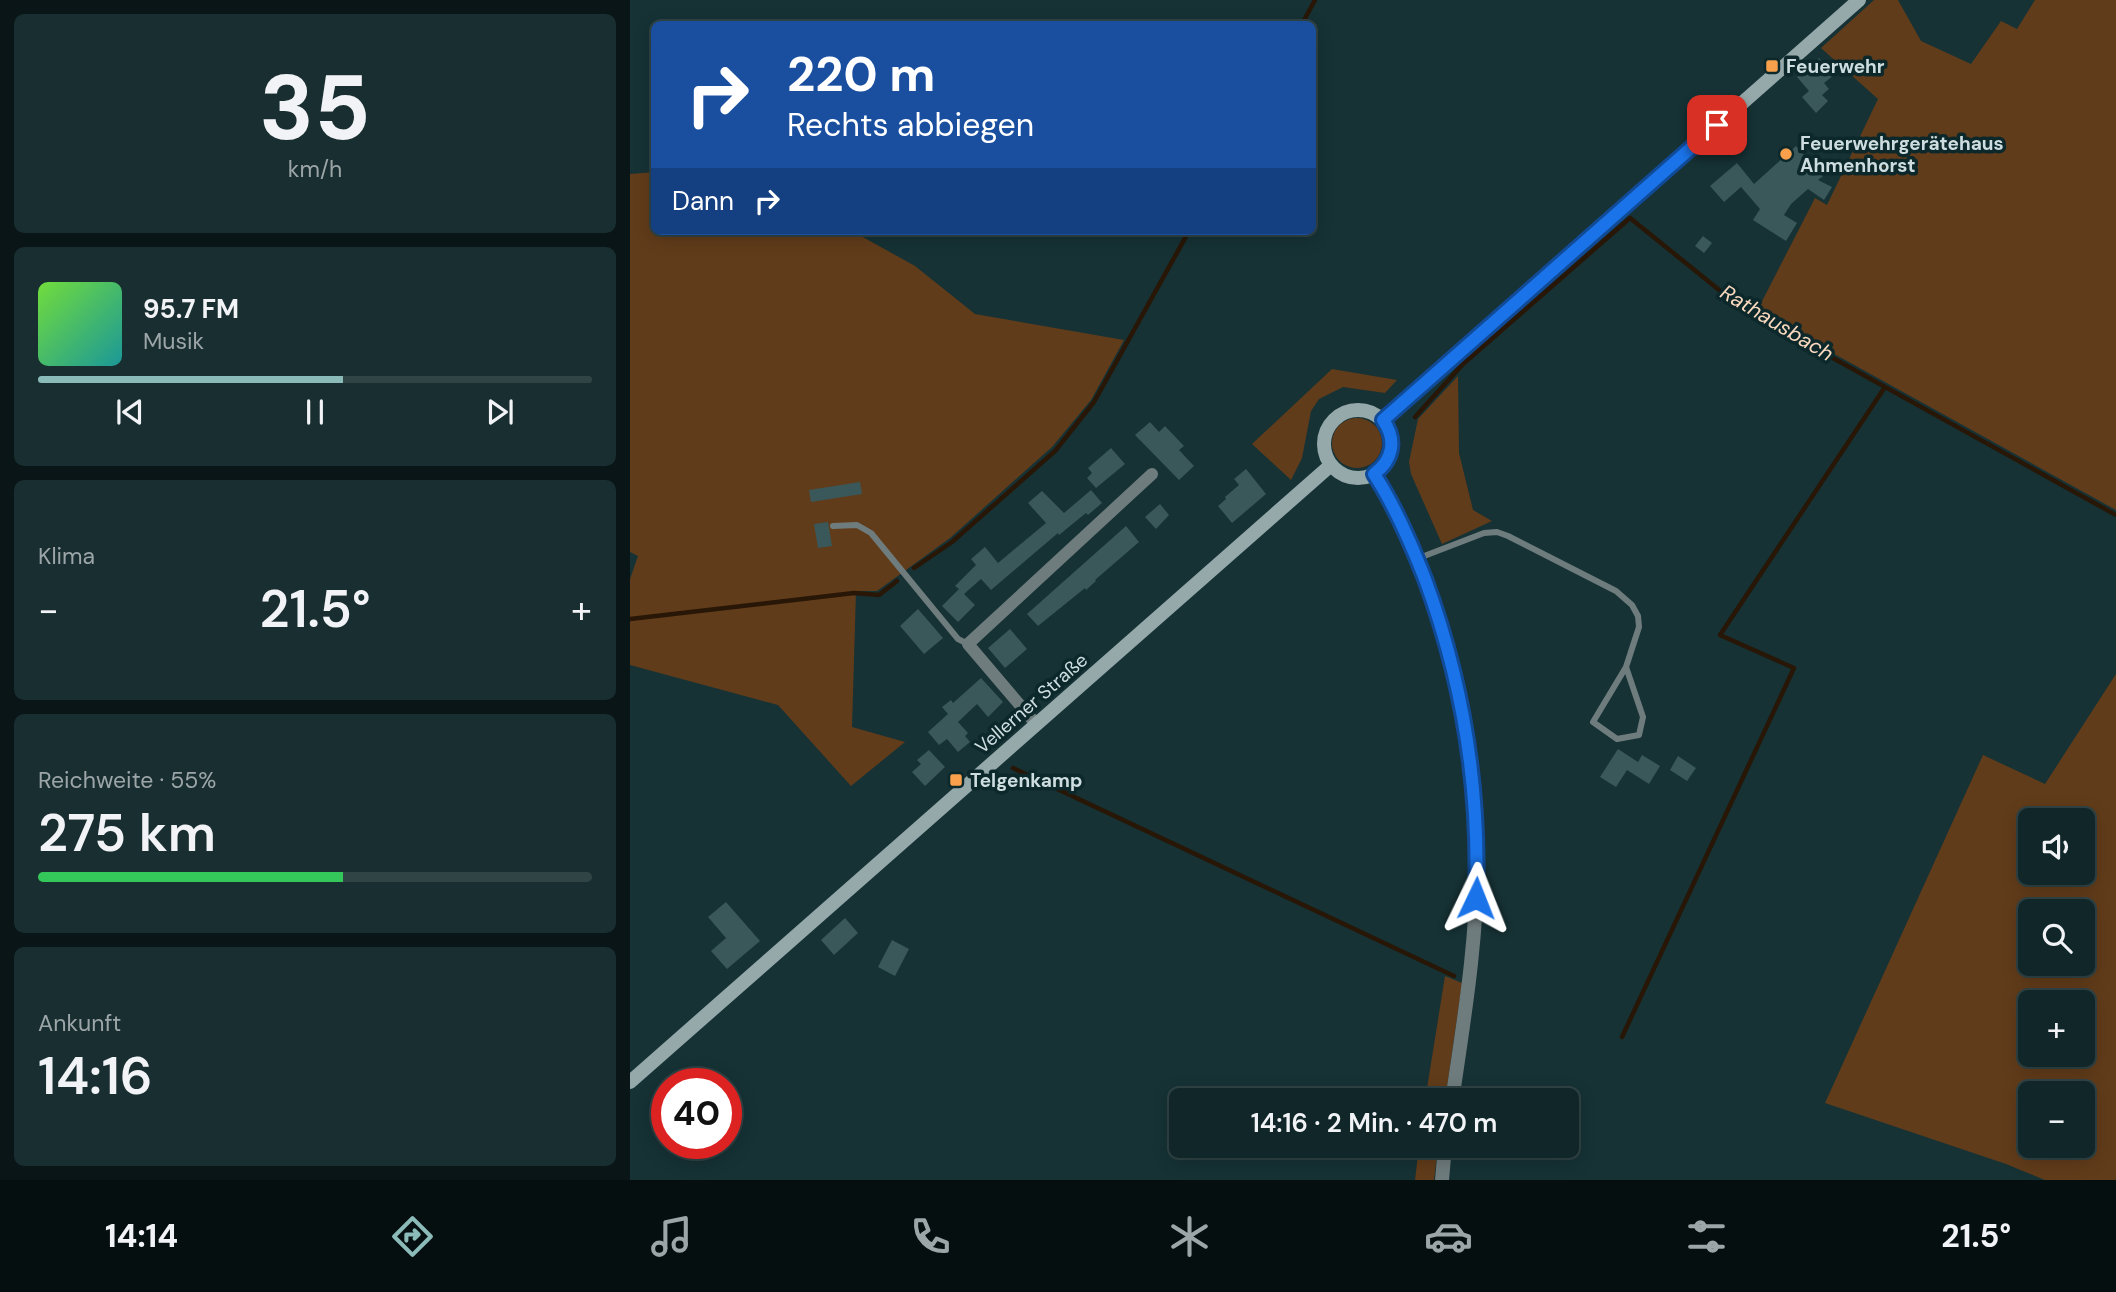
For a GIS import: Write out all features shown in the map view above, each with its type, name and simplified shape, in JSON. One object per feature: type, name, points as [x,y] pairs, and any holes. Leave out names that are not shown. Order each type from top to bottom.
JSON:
[{"type":"main road","points":[[1383,420],[1859,0]]},
{"type":"main road","points":[[1363,410],[1374,413],[1383,420],[1389,429],[1392,449],[1382,468],[1363,478],[1351,477],[1331,465],[1324,443],[1326,432],[1340,414],[1363,410]]},
{"type":"main road","name":"Vellerner Straße","points":[[630,1082],[1331,465]]},
{"type":"street","points":[[1036,724],[968,644],[1152,474]]},
{"type":"street","points":[[1374,474],[1401,522],[1436,609],[1450,657],[1465,727],[1475,794],[1478,854],[1471,977],[1453,1088]]},
{"type":"street","points":[[1442,1180],[1444,1158]]},
{"type":"lane","points":[[833,526],[857,525],[872,533],[958,639],[968,644]]},
{"type":"lane","points":[[1417,559],[1484,533],[1497,533],[1508,536],[1616,591],[1632,605],[1638,616],[1639,627],[1626,667],[1593,722],[1617,739],[1639,735],[1643,717],[1626,667]]},
{"type":"shaded area","points":[[1874,0],[1898,0],[1921,41],[1971,64],[2001,21],[2017,29],[2035,0],[2116,0],[2116,510],[1757,311],[1815,198],[1827,205],[1878,99],[1821,48]]},
{"type":"shaded area","points":[[651,172],[651,235],[859,235],[915,266],[975,314],[1124,340],[1091,400],[1052,447],[950,538],[877,591],[856,591],[852,727],[905,742],[851,786],[778,705],[630,665],[630,579],[638,556],[630,552],[630,174]]},
{"type":"shaded area","points":[[1332,369],[1397,380],[1385,393],[1343,387],[1319,399],[1311,411],[1302,458],[1291,480],[1252,444]]},
{"type":"shaded area","points":[[1458,376],[1459,453],[1473,510],[1492,521],[1442,544],[1411,474],[1409,462],[1418,419]]},
{"type":"shaded area","points":[[1357,418],[1375,425],[1382,443],[1375,461],[1357,468],[1339,461],[1332,443],[1339,425]]},
{"type":"shaded area","points":[[2116,674],[2116,1180],[2045,1180],[2006,1164],[1825,1103],[1983,755],[2045,784]]},
{"type":"shaded area","points":[[1445,976],[1462,983],[1447,1088],[1427,1088]]},
{"type":"shaded area","points":[[1418,1158],[1437,1158],[1434,1180],[1415,1180]]},
{"type":"building","points":[[1819,58],[1834,75],[1824,83],[1829,89],[1822,95],[1828,101],[1816,113],[1802,97],[1809,91],[1797,77]]},
{"type":"building","points":[[1796,146],[1823,176],[1818,180],[1832,187],[1824,200],[1808,189],[1791,204],[1784,215],[1797,223],[1786,241],[1753,220],[1760,209],[1741,187],[1724,202],[1710,186],[1737,163],[1754,184]]},
{"type":"building","points":[[1703,236],[1712,243],[1704,253],[1695,246]]},
{"type":"building","points":[[1150,422],[1159,432],[1165,426],[1184,446],[1179,450],[1194,466],[1179,480],[1135,435]]},
{"type":"building","points":[[1111,448],[1125,464],[1096,488],[1087,478],[1092,473],[1088,468]]},
{"type":"building","points":[[1246,469],[1266,494],[1232,523],[1218,506],[1239,485],[1234,479]]},
{"type":"building","points":[[860,482],[862,494],[811,502],[809,490]]},
{"type":"building","points":[[1091,490],[1102,503],[1059,535],[1058,533],[991,590],[981,579],[964,594],[975,605],[958,622],[942,606],[959,589],[955,586],[976,565],[971,559],[985,547],[998,563],[1046,523],[1028,503],[1042,491],[1064,513]]},
{"type":"building","points":[[1160,504],[1169,515],[1156,529],[1145,517]]},
{"type":"building","points":[[828,522],[832,546],[818,548],[814,524]]},
{"type":"building","points":[[1126,526],[1139,542],[1086,590],[1085,588],[1038,626],[1027,614]]},
{"type":"building","points":[[918,609],[943,638],[924,654],[900,626]]},
{"type":"building","points":[[1010,629],[1027,649],[1005,668],[988,648]]},
{"type":"building","points":[[981,678],[1003,702],[988,717],[977,704],[958,722],[968,733],[965,736],[970,742],[958,752],[947,739],[939,745],[928,732],[948,714],[942,707],[951,700],[953,703]]},
{"type":"building","points":[[1618,749],[1638,762],[1642,755],[1660,766],[1649,784],[1627,770],[1616,787],[1600,777]]},
{"type":"building","points":[[929,750],[945,767],[925,786],[912,772],[921,764],[917,760]]},
{"type":"building","points":[[1678,756],[1696,768],[1687,781],[1670,770]]},
{"type":"building","points":[[726,902],[760,941],[727,969],[711,951],[726,938],[708,917]]},
{"type":"building","points":[[845,918],[858,933],[834,955],[821,940]]},
{"type":"building","points":[[892,940],[909,949],[895,976],[878,967]]},
{"type":"waterway","points":[[1304,21],[1315,0]]},
{"type":"waterway","name":"Rathausbach","points":[[1415,417],[1463,364],[1630,218],[1739,306],[2116,515]]},
{"type":"waterway","points":[[914,568],[952,542],[1055,451],[1094,402],[1187,235]]},
{"type":"waterway","points":[[1622,1037],[1794,668],[1720,635],[1885,387]]},
{"type":"waterway","points":[[630,619],[854,593],[879,595],[897,581]]},
{"type":"waterway","points":[[1013,768],[1454,976]]},
{"type":"place","name":"Feuerwehr","points":[[1772,66]]},
{"type":"place","name":"Feuerwehrgerätehaus Ahmenhorst","points":[[1786,154]]},
{"type":"place","name":"Telgenkamp","points":[[956,780]]},
{"type":"route","points":[[1476,898],[1478,854],[1475,794],[1465,727],[1450,657],[1436,609],[1401,522],[1374,474],[1382,468],[1392,449],[1389,429],[1383,420],[1717,125]]}]
